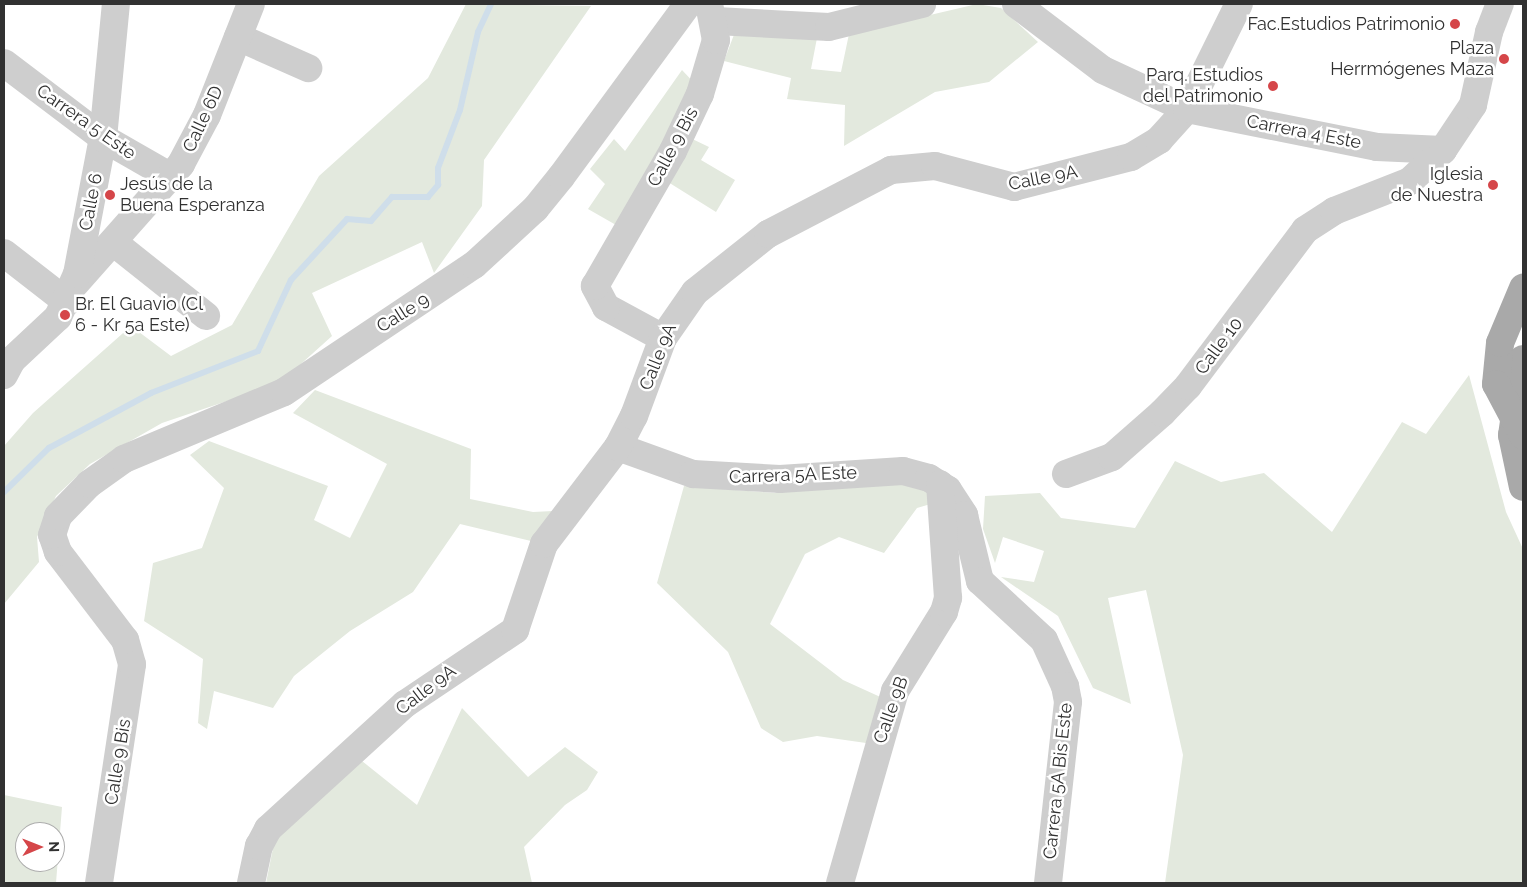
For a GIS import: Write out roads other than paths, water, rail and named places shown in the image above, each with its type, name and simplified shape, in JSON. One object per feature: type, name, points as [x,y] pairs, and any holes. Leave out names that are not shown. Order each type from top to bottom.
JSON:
[{"type":"main road","points":[[1523,288],[1500,343],[1514,453],[1523,487]]},
{"type":"main road","points":[[1505,393],[1523,359]]},
{"type":"main road","points":[[1505,393],[1523,435]]},
{"type":"street","name":"Calle 6","points":[[7,366],[45,332],[70,295],[103,138],[116,4]]},
{"type":"street","name":"Calle 6D","points":[[70,295],[113,242],[171,178],[194,143],[252,4]]},
{"type":"street","name":"Calle 9","points":[[125,640],[58,552],[52,535],[54,522],[72,499],[112,466],[284,392],[499,245],[535,209],[596,134],[688,4]]},
{"type":"street","points":[[712,12],[829,28],[922,4]]},
{"type":"street","name":"Carrera 4 Este","points":[[1016,4],[1103,70],[1187,109],[1377,147],[1444,150]]},
{"type":"street","name":"Calle 9A","points":[[250,883],[259,846],[268,829],[405,704],[439,677],[509,637],[526,605],[544,544],[618,447],[634,416],[662,338],[695,292],[744,250],[868,180],[907,166],[934,166],[1002,187],[1025,186],[1131,158],[1159,140],[1187,109],[1239,4]]},
{"type":"street","name":"Calle 10","points":[[1066,474],[1112,458],[1141,434],[1188,386],[1305,230],[1320,218],[1410,181],[1444,150],[1473,105],[1489,32],[1500,4]]},
{"type":"street","name":"Calle 9 Bis","points":[[662,338],[606,307],[596,294],[596,280],[688,121],[713,56],[712,12]]},
{"type":"street","points":[[238,37],[308,68]]},
{"type":"street","name":"Carrera 5 Este","points":[[4,63],[103,138],[171,178]]},
{"type":"street","points":[[113,242],[206,316]]},
{"type":"street","points":[[4,253],[70,295]]},
{"type":"street","name":"Carrera 5A Este","points":[[618,447],[693,474],[780,479],[903,472],[940,484]]},
{"type":"street","name":"Calle 9B","points":[[840,883],[895,691],[944,612],[948,598],[940,484]]},
{"type":"street","name":"Carrera 5A Bis Este","points":[[940,484],[964,514],[980,581],[1044,640],[1065,686],[1068,702],[1048,883]]},
{"type":"street","name":"Calle 9 Bis","points":[[99,883],[131,678],[125,640]]},
{"type":"waterway","points":[[4,492],[49,448],[151,393],[258,351],[291,280],[347,219],[371,221],[392,197],[428,197],[438,185],[438,168],[460,110],[478,32],[491,4]]},
{"type":"place","name":"Fac.Estudios Patrimonio","points":[[1455,24]]},
{"type":"place","name":"Plaza Herrmógenes Maza","points":[[1504,59]]},
{"type":"place","name":"Parq. Estudios del Patrimonio","points":[[1273,86]]},
{"type":"place","name":"Iglesia de Nuestra","points":[[1493,185]]},
{"type":"place","name":"Jesús de la Buena Esperanza","points":[[110,195]]},
{"type":"place","name":"Br. El Guavio (Cl 6 - Kr 5a Este)","points":[[65,315]]}]
